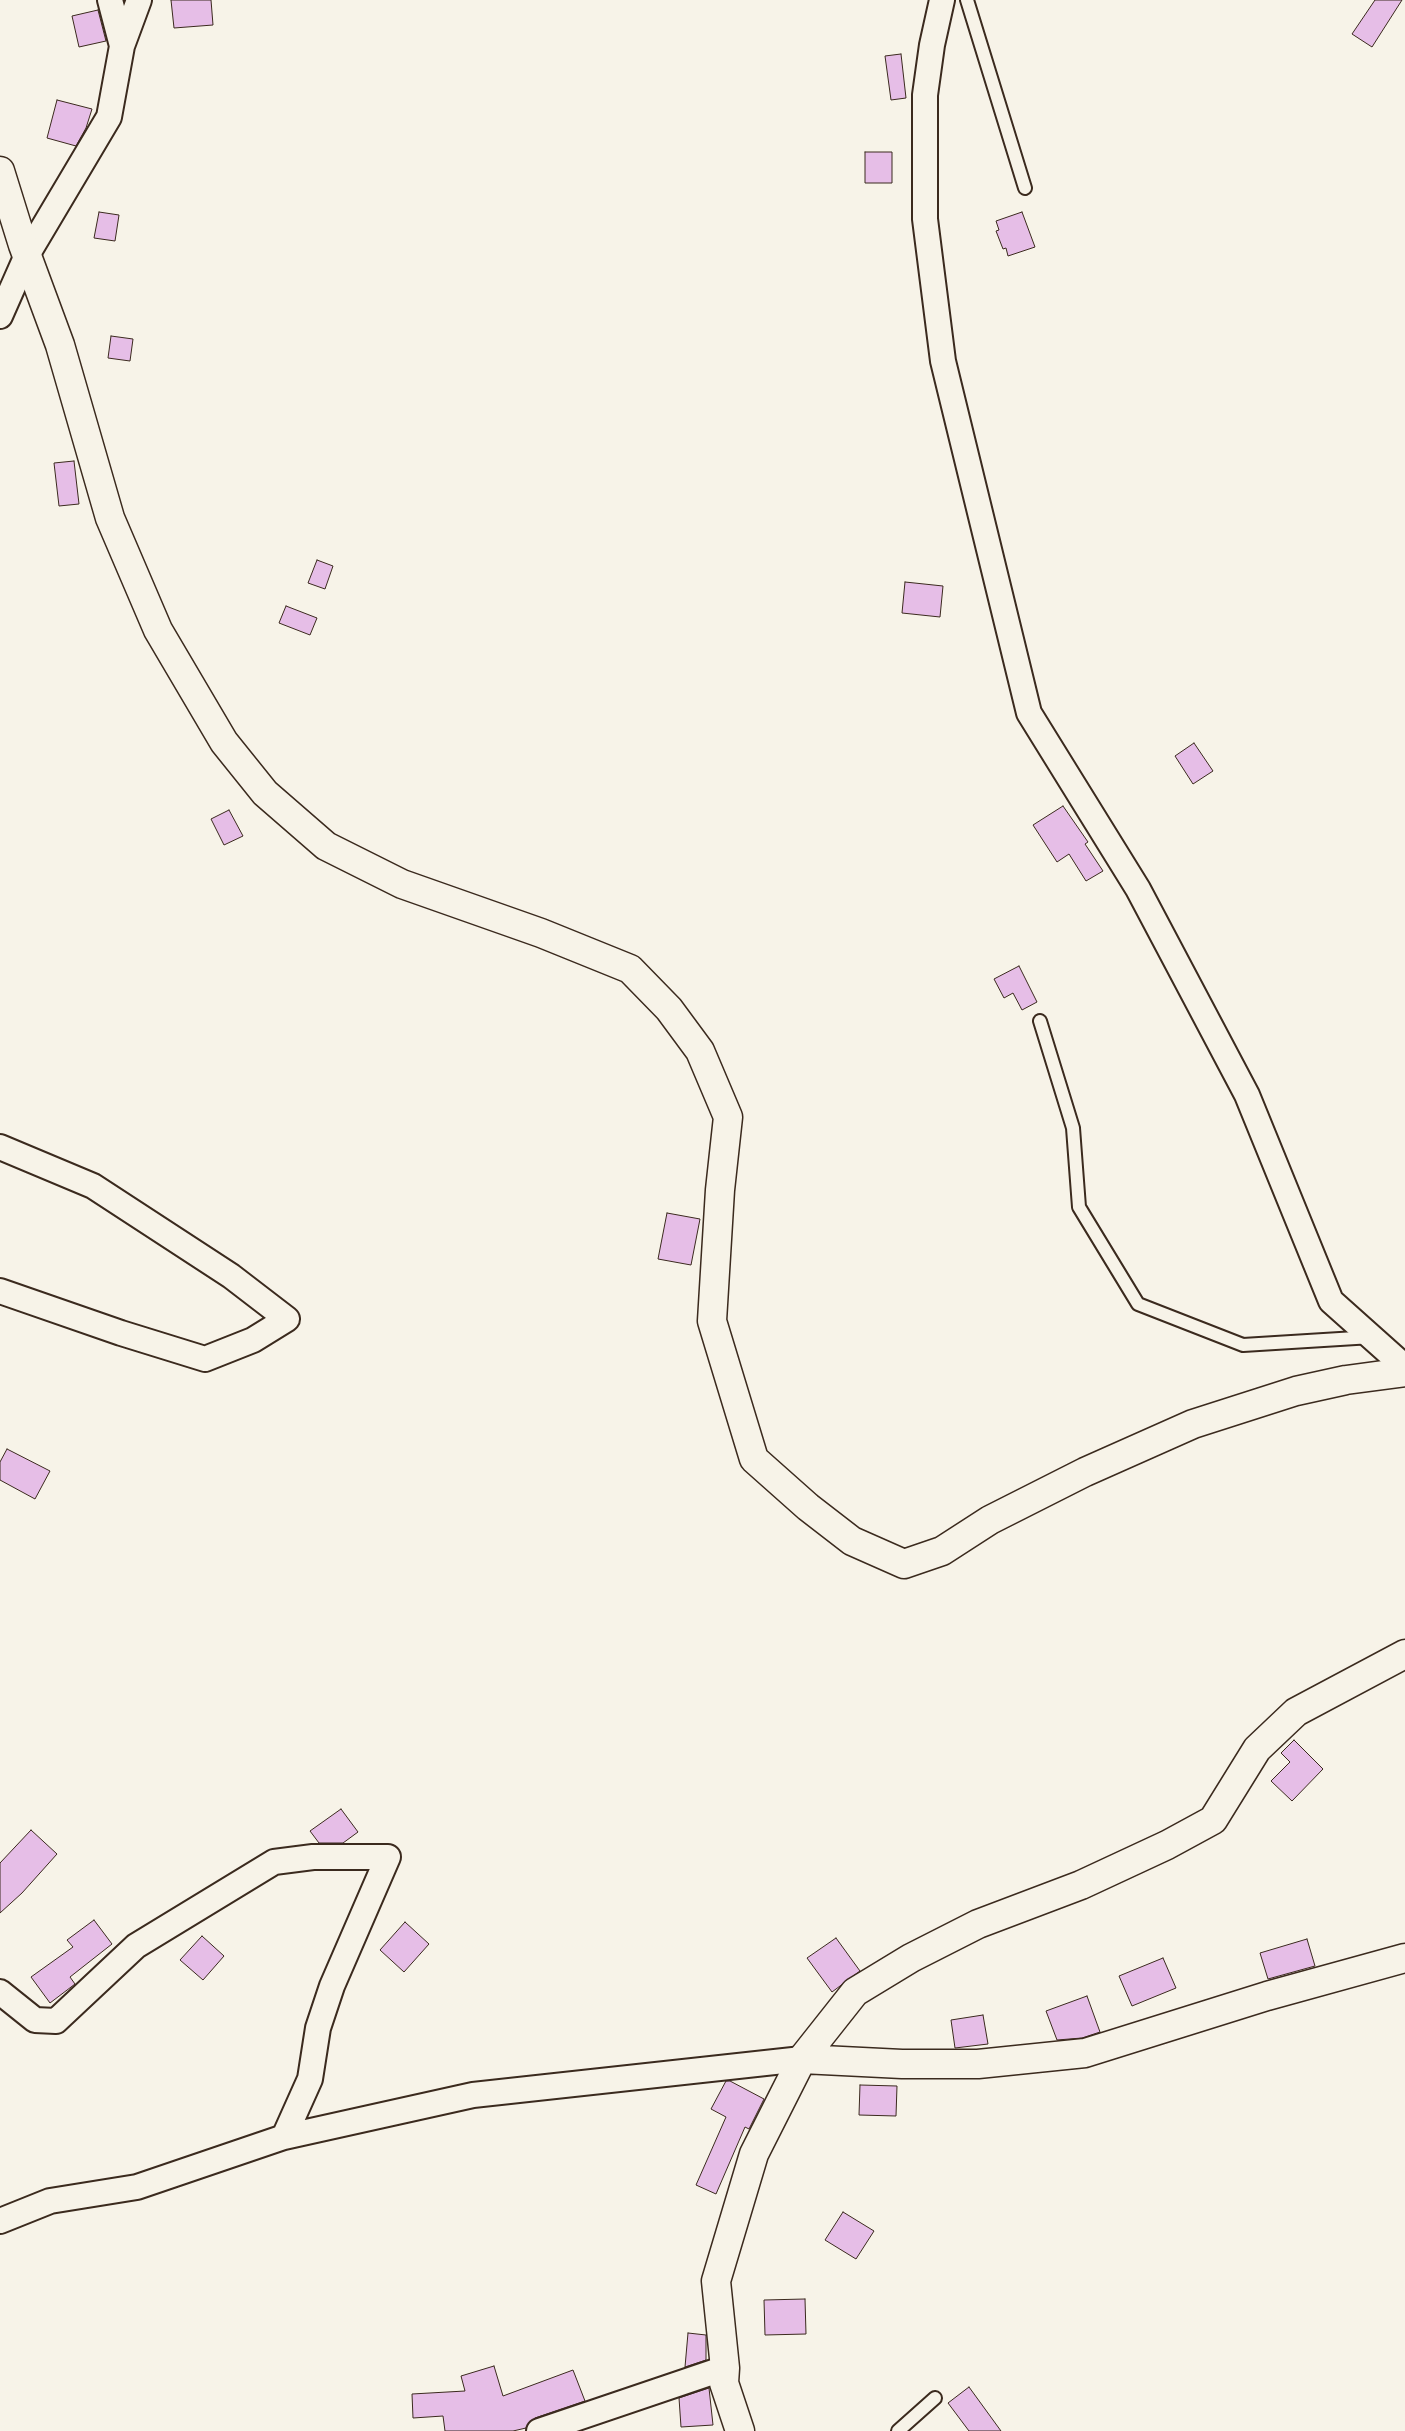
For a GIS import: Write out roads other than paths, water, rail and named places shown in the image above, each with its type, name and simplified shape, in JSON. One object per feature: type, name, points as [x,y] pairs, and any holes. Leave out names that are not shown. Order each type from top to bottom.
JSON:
[{"type":"street","points":[[110,0],[122,46]]},
{"type":"street","points":[[0,316],[27,255],[109,117],[122,46],[139,0]]},
{"type":"street","points":[[942,0],[932,45],[925,95],[926,229],[943,361],[1029,713],[1138,889],[1247,1095],[1331,1300],[1405,1366]]},
{"type":"street","points":[[0,171],[27,255],[60,345],[110,518],[158,630],[224,742],[265,793],[326,846],[402,884],[541,933],[630,969],[669,1008],[700,1051],[728,1117],[720,1190],[712,1322],[754,1459],[808,1507],[852,1541],[904,1564],[942,1551],[990,1520],[1085,1472],[1193,1424],[1296,1391],[1346,1380],[1405,1372]]},
{"type":"street","points":[[0,1147],[93,1186],[231,1276],[287,1320],[253,1340],[205,1359],[121,1334],[0,1291]]},
{"type":"street","points":[[740,2431],[724,2383],[725,2368],[716,2281],[754,2154],[802,2059],[855,1992],[911,1958],[978,1924],[1081,1885],[1167,1845],[1213,1820],[1258,1749],[1296,1712],[1405,1654]]},
{"type":"street","points":[[0,1992],[35,2020],[56,2020],[136,1946],[274,1862],[313,1857],[388,1857],[332,1986],[318,2028],[310,2079],[284,2137]]},
{"type":"street","points":[[0,2221],[50,2201],[137,2187],[284,2137],[473,2095],[802,2059],[902,2064],[978,2064],[1085,2053],[1267,1996],[1405,1958]]},
{"type":"street","points":[[539,2431],[725,2368]]},
{"type":"lane","points":[[967,0],[1025,188]]},
{"type":"lane","points":[[1040,1021],[1073,1128],[1079,1206],[1138,1304],[1243,1345],[1372,1337]]},
{"type":"lane","points":[[898,2431],[935,2398]]}]
